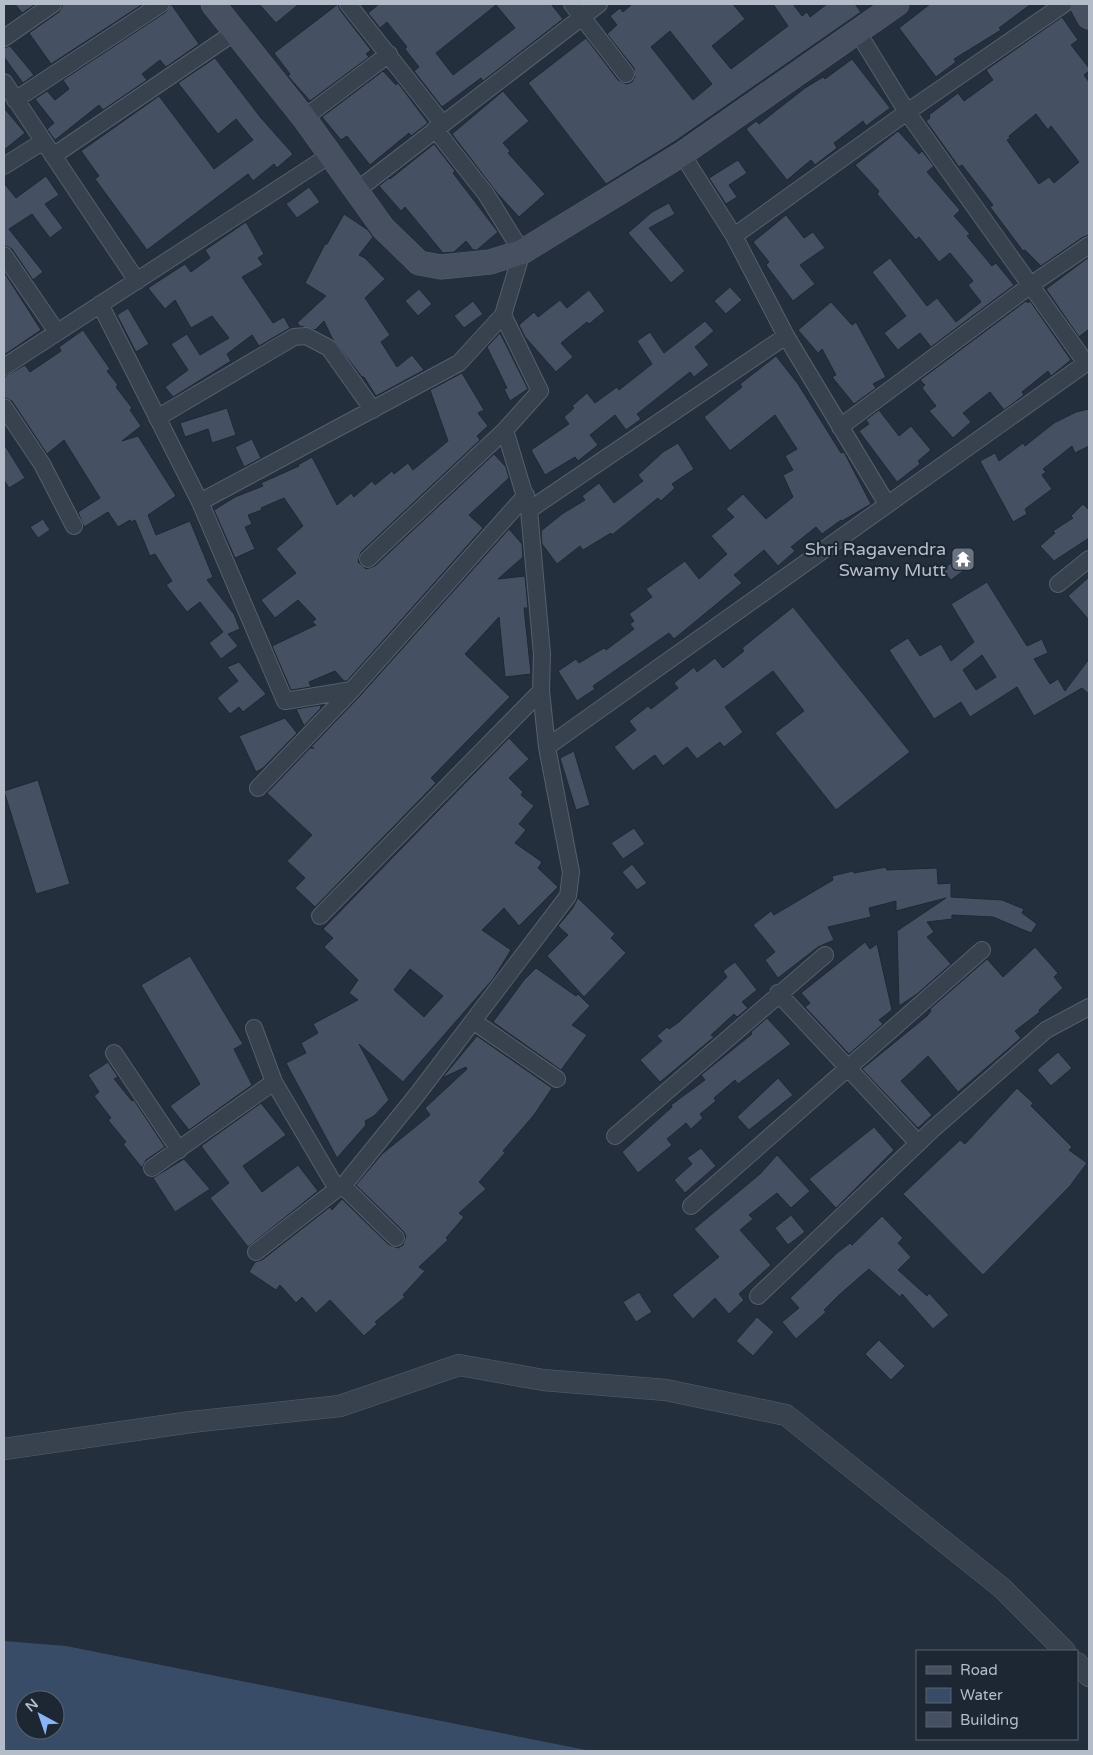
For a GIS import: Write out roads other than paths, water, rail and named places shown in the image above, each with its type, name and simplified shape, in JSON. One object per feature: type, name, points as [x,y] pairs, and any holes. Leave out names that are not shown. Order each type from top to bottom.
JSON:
[{"type":"main road","points":[[213,4],[304,118],[383,228],[419,263],[441,267],[490,262],[522,252],[682,154],[897,4]]},
{"type":"main road","points":[[1082,4],[1089,17]]},
{"type":"street","points":[[4,38],[53,4]]},
{"type":"street","points":[[15,100],[161,4]]},
{"type":"street","points":[[200,502],[459,363],[503,315],[522,252],[486,194],[389,54],[348,4]]},
{"type":"street","points":[[572,4],[626,74]]},
{"type":"street","points":[[356,191],[599,4]]},
{"type":"street","points":[[734,236],[907,112],[1064,4]]},
{"type":"street","points":[[546,747],[1088,362],[907,112],[857,31]]},
{"type":"street","points":[[53,156],[235,32]]},
{"type":"street","points":[[304,118],[389,54]]},
{"type":"street","points":[[4,82],[42,142],[137,281]]},
{"type":"street","points":[[4,166],[42,142]]},
{"type":"street","points":[[682,154],[734,236],[786,336],[887,504]]},
{"type":"street","points":[[4,366],[330,155]]},
{"type":"street","points":[[840,427],[1032,284],[1089,245]]},
{"type":"street","points":[[4,255],[58,332]]},
{"type":"street","points":[[100,304],[200,502],[285,701],[352,690]]},
{"type":"street","points":[[368,559],[506,430],[540,390],[503,315]]},
{"type":"street","points":[[157,418],[294,337],[306,336],[329,348],[373,410]]},
{"type":"street","points":[[258,788],[528,502],[786,336]]},
{"type":"street","points":[[4,406],[42,464],[74,526]]},
{"type":"street","points":[[256,1252],[340,1187],[416,1096],[568,896],[570,864],[546,747],[541,691],[542,654],[528,502],[506,430]]},
{"type":"street","points":[[1058,584],[1089,559]]},
{"type":"street","points":[[320,916],[541,691]]},
{"type":"street","points":[[691,1206],[982,950]]},
{"type":"street","points":[[615,1136],[778,993],[825,955]]},
{"type":"street","points":[[778,993],[918,1143]]},
{"type":"street","points":[[758,1296],[918,1143],[1046,1030],[1089,1007]]},
{"type":"street","points":[[472,1021],[557,1079]]},
{"type":"street","points":[[254,1028],[274,1082],[340,1187],[396,1238]]},
{"type":"street","points":[[114,1053],[179,1150]]},
{"type":"street","points":[[152,1168],[274,1082]]},
{"type":"street","points":[[4,1449],[191,1422],[340,1406],[458,1365],[543,1380],[666,1390],[786,1415],[1002,1588],[1064,1650]]},
{"type":"street","points":[[1078,1664],[1089,1676]]},
{"type":"water","points":[[4,1641],[66,1646],[591,1751],[4,1751]]},
{"type":"place","name":"Shri Ragavendra Swamy Mutt","points":[[963,559]]}]
